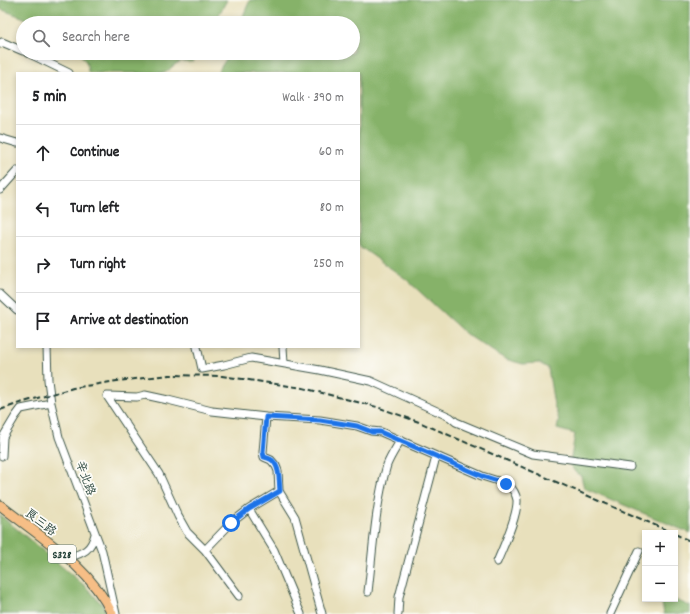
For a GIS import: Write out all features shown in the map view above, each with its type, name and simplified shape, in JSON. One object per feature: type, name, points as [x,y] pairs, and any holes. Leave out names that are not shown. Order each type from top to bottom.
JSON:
[{"type":"main road","name":"良三路","points":[[0,505],[79,568],[98,589],[112,614]]},
{"type":"street","points":[[0,44],[2,42],[16,48]]},
{"type":"street","points":[[42,60],[67,72]]},
{"type":"street","points":[[0,138],[16,143]]},
{"type":"street","points":[[0,190],[16,172]]},
{"type":"street","points":[[1,299],[16,309]]},
{"type":"street","name":"辛北路","points":[[47,348],[47,372],[51,403],[59,437],[102,551],[116,614]]},
{"type":"street","points":[[197,348],[202,369],[251,358],[284,363],[371,381],[450,417],[456,422],[533,454],[630,467]]},
{"type":"street","points":[[283,348],[284,363]]},
{"type":"street","points":[[239,596],[205,550],[187,532],[159,474],[107,396],[137,397],[144,395],[212,411],[266,417],[320,420],[357,426],[372,432],[380,432],[482,476],[503,484],[508,484],[512,488],[517,499],[516,510],[497,562]]},
{"type":"street","points":[[2,456],[3,437],[21,409],[51,403]]},
{"type":"street","points":[[266,417],[263,452],[264,457],[272,460],[276,466],[280,491],[295,517],[322,614]]},
{"type":"street","points":[[368,592],[376,520],[387,464],[400,441]]},
{"type":"street","points":[[398,614],[399,597],[436,457]]},
{"type":"street","points":[[205,550],[231,523],[249,509],[280,491]]},
{"type":"street","points":[[249,509],[274,550],[300,614]]},
{"type":"street","points":[[67,558],[88,549],[96,534]]},
{"type":"street","points":[[610,614],[639,551]]},
{"type":"green space","points":[[0,0],[227,0],[218,16],[19,16],[0,9]]},
{"type":"green space","points":[[250,0],[690,0],[690,533],[584,488],[581,476],[575,472],[570,464],[575,434],[557,429],[559,420],[554,405],[548,368],[539,363],[523,364],[505,359],[466,334],[406,279],[360,247],[360,72],[218,72],[225,60],[360,60],[360,16],[243,16]]},
{"type":"green space","points":[[84,60],[193,60],[190,62],[180,62],[166,72],[88,72]]},
{"type":"green space","points":[[0,515],[85,586],[100,602],[108,614],[0,614]]},
{"type":"green space","points":[[678,601],[690,606],[690,614],[664,614],[662,602]]},
{"type":"railway","points":[[0,410],[73,388],[170,375],[222,376],[303,388],[377,407],[419,422],[666,530]]},
{"type":"railway","points":[[678,535],[690,541]]},
{"type":"route","points":[[231,523],[249,509],[280,491],[276,466],[272,460],[264,457],[263,452],[266,417],[320,420],[357,426],[372,432],[380,432],[482,476],[506,484]]}]
